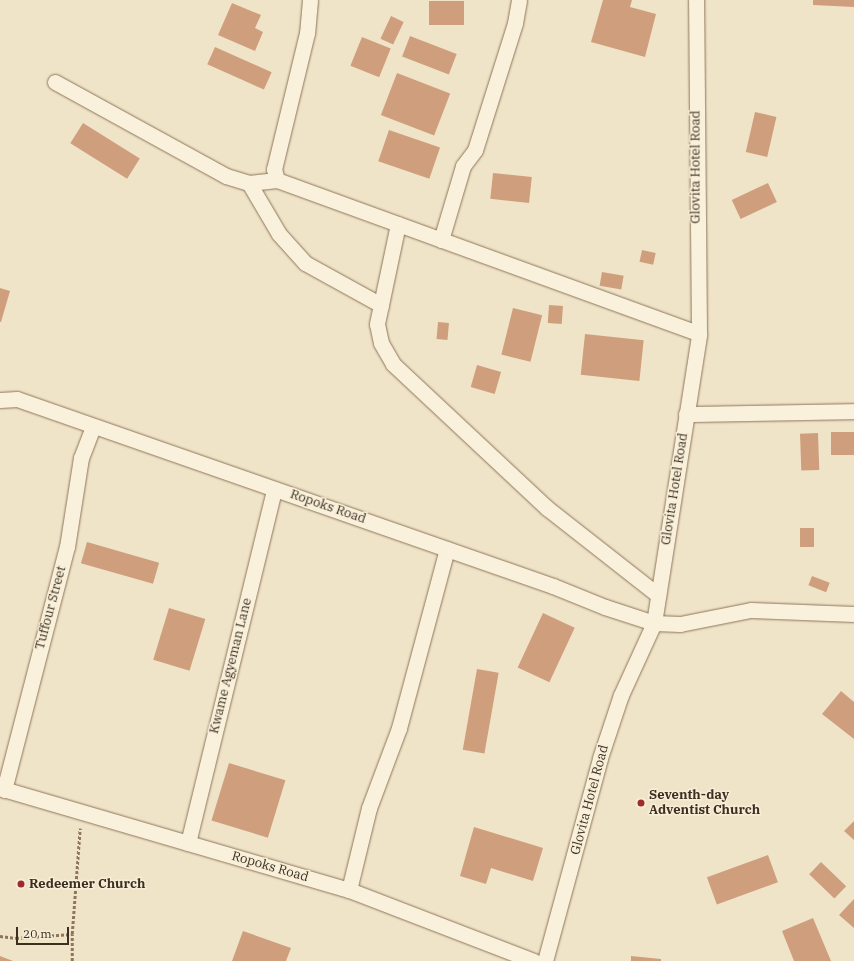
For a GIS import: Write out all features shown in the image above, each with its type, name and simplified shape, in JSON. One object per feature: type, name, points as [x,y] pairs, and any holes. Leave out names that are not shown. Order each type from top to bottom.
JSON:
[{"type":"street","points":[[277,180],[274,169],[307,33],[310,0]]},
{"type":"street","points":[[441,240],[463,166],[475,150],[515,23],[519,0]]},
{"type":"street","name":"Glovita Hotel Road","points":[[545,961],[600,758],[621,695],[654,623],[698,334],[696,0]]},
{"type":"street","points":[[55,82],[226,176],[249,183],[277,180],[698,334]]},
{"type":"street","points":[[249,183],[280,234],[305,263],[381,305]]},
{"type":"street","points":[[398,224],[377,324],[381,343],[393,364],[547,508],[658,595]]},
{"type":"street","name":"Ropoks Road","points":[[0,400],[17,399],[654,623],[680,624],[751,610],[854,614]]},
{"type":"street","points":[[686,414],[854,411]]},
{"type":"street","name":"Tuffour Street","points":[[2,789],[67,547],[81,458],[93,426]]},
{"type":"street","name":"Kwame Agyeman Lane","points":[[188,843],[274,489]]},
{"type":"street","points":[[349,890],[369,808],[399,728],[447,549]]},
{"type":"street","name":"Ropoks Road","points":[[2,789],[349,890],[534,961]]},
{"type":"path","points":[[72,961],[72,934],[82,812]]},
{"type":"path","points":[[0,936],[16,938],[72,934]]},
{"type":"building","points":[[603,0],[632,0],[630,7],[656,14],[645,57],[591,42]]},
{"type":"building","points":[[813,0],[854,0],[854,7],[813,5]]},
{"type":"building","points":[[429,1],[464,1],[464,25],[429,25]]},
{"type":"building","points":[[232,3],[261,15],[255,28],[263,32],[255,51],[218,35]]},
{"type":"building","points":[[391,16],[404,22],[393,45],[380,39]]},
{"type":"building","points":[[410,36],[457,54],[449,74],[402,57]]},
{"type":"building","points":[[362,37],[391,49],[379,77],[350,66]]},
{"type":"building","points":[[215,47],[272,72],[264,90],[207,64]]},
{"type":"building","points":[[397,73],[450,93],[434,135],[381,115]]},
{"type":"building","points":[[755,112],[776,117],[767,157],[746,152]]},
{"type":"building","points":[[83,123],[140,159],[127,179],[70,143]]},
{"type":"building","points":[[389,130],[440,148],[429,179],[378,161]]},
{"type":"building","points":[[493,173],[532,177],[529,203],[490,199]]},
{"type":"building","points":[[768,183],[777,202],[741,219],[732,200]]},
{"type":"building","points":[[642,250],[656,253],[653,265],[640,262]]},
{"type":"building","points":[[602,272],[624,276],[621,290],[600,286]]},
{"type":"building","points":[[0,288],[10,291],[1,322],[0,322]]},
{"type":"building","points":[[549,305],[563,306],[562,324],[548,323]]},
{"type":"building","points":[[513,308],[542,315],[530,362],[501,355]]},
{"type":"building","points":[[438,322],[449,323],[447,340],[437,339]]},
{"type":"building","points":[[585,334],[644,340],[639,381],[581,375]]},
{"type":"building","points":[[477,365],[501,372],[495,394],[471,387]]},
{"type":"building","points":[[831,432],[854,432],[854,455],[831,455]]},
{"type":"building","points":[[818,433],[819,470],[801,471],[800,434]]},
{"type":"building","points":[[800,528],[814,528],[814,547],[800,547]]},
{"type":"building","points":[[87,542],[159,563],[153,584],[81,563]]},
{"type":"building","points":[[812,576],[830,583],[826,592],[808,585]]},
{"type":"building","points":[[169,608],[205,619],[190,671],[153,660]]},
{"type":"building","points":[[543,613],[575,628],[549,682],[518,667]]},
{"type":"building","points":[[477,669],[499,673],[484,754],[463,750]]},
{"type":"building","points":[[841,691],[854,702],[854,739],[822,714]]},
{"type":"building","points":[[229,763],[285,780],[268,838],[211,820]]},
{"type":"building","points":[[854,821],[854,840],[844,831]]},
{"type":"building","points":[[474,827],[543,848],[533,881],[491,868],[486,884],[460,876]]},
{"type":"building","points":[[768,855],[778,882],[717,904],[707,877]]},
{"type":"building","points":[[821,862],[846,886],[834,899],[809,874]]},
{"type":"building","points":[[854,899],[854,928],[839,915]]},
{"type":"building","points":[[813,918],[831,961],[794,961],[782,931]]},
{"type":"building","points":[[243,931],[291,948],[286,961],[232,961]]},
{"type":"building","points":[[0,956],[13,961],[0,961]]},
{"type":"building","points":[[631,956],[661,959],[661,961],[631,961]]},
{"type":"place","name":"Seventh-day Adventist Church","points":[[641,803]]},
{"type":"place","name":"Redeemer Church","points":[[21,884]]}]
